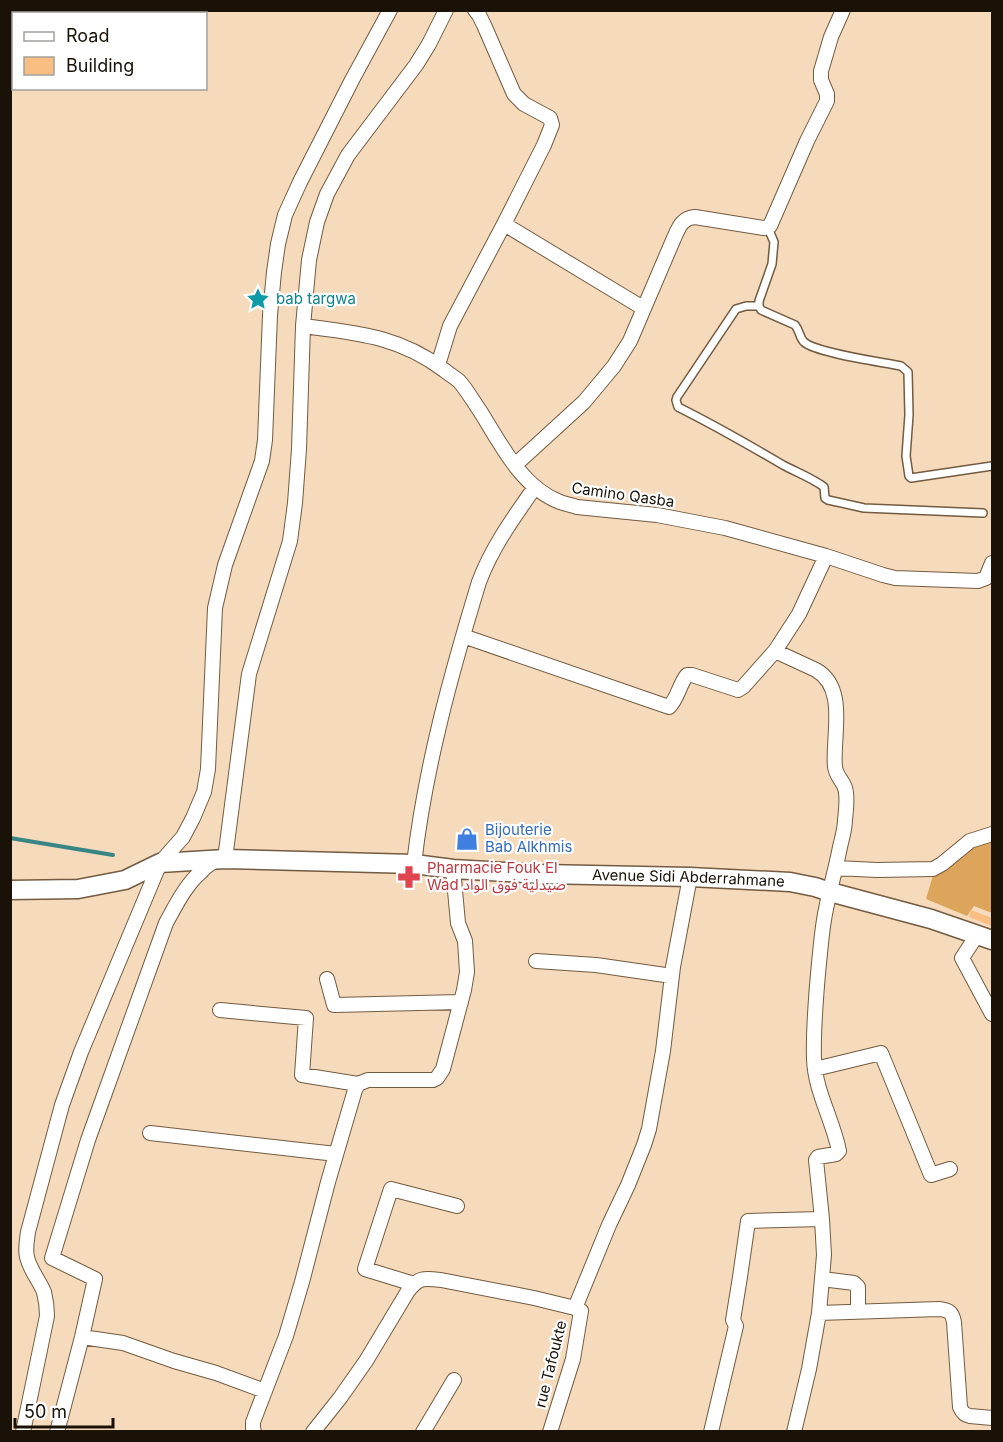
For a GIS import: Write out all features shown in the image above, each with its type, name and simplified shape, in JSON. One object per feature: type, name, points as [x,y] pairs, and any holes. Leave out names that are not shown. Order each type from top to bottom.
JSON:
[{"type":"street","points":[[23,1431],[47,1316],[43,1291],[27,1255],[28,1232],[62,1105],[81,1052],[160,863],[183,837],[204,792],[208,770],[215,608],[225,565],[262,461],[274,272],[285,215],[351,80],[390,10]]},
{"type":"street","points":[[57,1431],[95,1279],[52,1258],[88,1140],[166,923],[188,885],[201,871],[221,859],[249,674],[290,541],[299,449],[303,326],[309,260],[317,222],[327,194],[348,155],[416,65],[446,10]]},
{"type":"street","points":[[438,365],[450,326],[504,224],[549,134],[552,123],[550,118],[524,104],[514,94],[484,25],[475,10]]},
{"type":"street","points":[[515,465],[584,402],[614,366],[630,341],[683,221],[695,218],[757,228],[768,228],[772,223],[826,100],[827,94],[820,77],[831,37],[843,10]]},
{"type":"street","points":[[504,224],[643,308]]},
{"type":"street","name":"Camino Qasba","points":[[303,326],[361,333],[381,338],[402,345],[438,365],[459,381],[515,465],[535,487],[561,503],[693,521],[758,536],[883,575],[909,579],[978,581],[986,578],[993,563]]},
{"type":"street","points":[[414,864],[419,823],[438,733],[479,582],[499,539],[535,487]]},
{"type":"street","points":[[463,636],[669,707],[674,703],[687,675],[728,688],[738,690],[743,687],[775,651],[799,614],[826,556]]},
{"type":"street","points":[[775,651],[820,672],[828,680],[837,710],[835,768],[844,785],[846,795],[845,823],[822,929],[814,1047],[817,1079],[839,1151],[836,1154],[818,1157],[816,1160],[824,1255],[819,1313],[809,1369],[794,1431]]},
{"type":"street","points":[[836,868],[933,869],[970,841],[993,834]]},
{"type":"street","name":"Avenue Sidi Abderrahmane","points":[[160,863],[221,859],[414,864],[453,869],[542,874],[789,882],[931,919],[985,937]]},
{"type":"street","points":[[10,890],[78,889],[124,880],[160,863]]},
{"type":"street","points":[[220,1010],[306,1018],[302,1075],[358,1084],[368,1080],[427,1081],[437,1078],[446,1060],[467,972],[465,941],[458,923],[453,869]]},
{"type":"street","points":[[313,1431],[366,1361],[408,1291],[420,1280],[427,1278],[441,1280],[575,1308],[628,1185],[649,1129],[663,1051],[672,976],[690,877]]},
{"type":"street","points":[[985,937],[962,958],[993,1014]]},
{"type":"street","points":[[536,961],[596,965],[672,976]]},
{"type":"street","points":[[327,979],[334,1005],[461,1002]]},
{"type":"street","points":[[815,1069],[881,1053],[931,1175],[950,1169]]},
{"type":"street","points":[[254,1431],[253,1422],[286,1336],[336,1154],[358,1084]]},
{"type":"street","points":[[150,1133],[336,1154]]},
{"type":"street","points":[[414,1284],[365,1269],[391,1189],[457,1206]]},
{"type":"street","points":[[711,1431],[735,1326],[733,1320],[748,1221],[822,1219]]},
{"type":"street","points":[[822,1279],[856,1284],[858,1312]]},
{"type":"street","name":"rue Tafoukte","points":[[550,1431],[573,1359],[581,1311],[575,1308]]},
{"type":"street","points":[[819,1313],[939,1309],[951,1312],[954,1322],[962,1411],[969,1416],[993,1418]]},
{"type":"street","points":[[82,1337],[123,1343],[266,1391]]},
{"type":"street","points":[[423,1431],[454,1380]]},
{"type":"lane","points":[[759,306],[772,264],[774,242],[768,228]]},
{"type":"lane","points":[[759,306],[761,310],[795,326],[805,343],[832,352],[901,366],[908,372],[909,415],[906,456],[908,473],[911,478],[993,466]]},
{"type":"lane","points":[[759,306],[736,309],[677,397],[678,407],[820,484],[824,487],[825,498],[828,500],[864,508],[983,513]]},
{"type":"shaded area","points":[[992,836],[992,913],[974,906],[967,916],[926,899],[934,872],[971,843]]},
{"type":"building","points":[[971,910],[992,918],[992,926],[969,917]]},
{"type":"waterway","points":[[10,838],[113,855]]},
{"type":"place","name":"bab targwa","points":[[258,299]]},
{"type":"place","name":"Bijouterie Bab Alkhmis","points":[[467,839]]},
{"type":"place","name":"Pharmacie Fouk El Wad صيدلية فوق الواد","points":[[409,877]]}]
